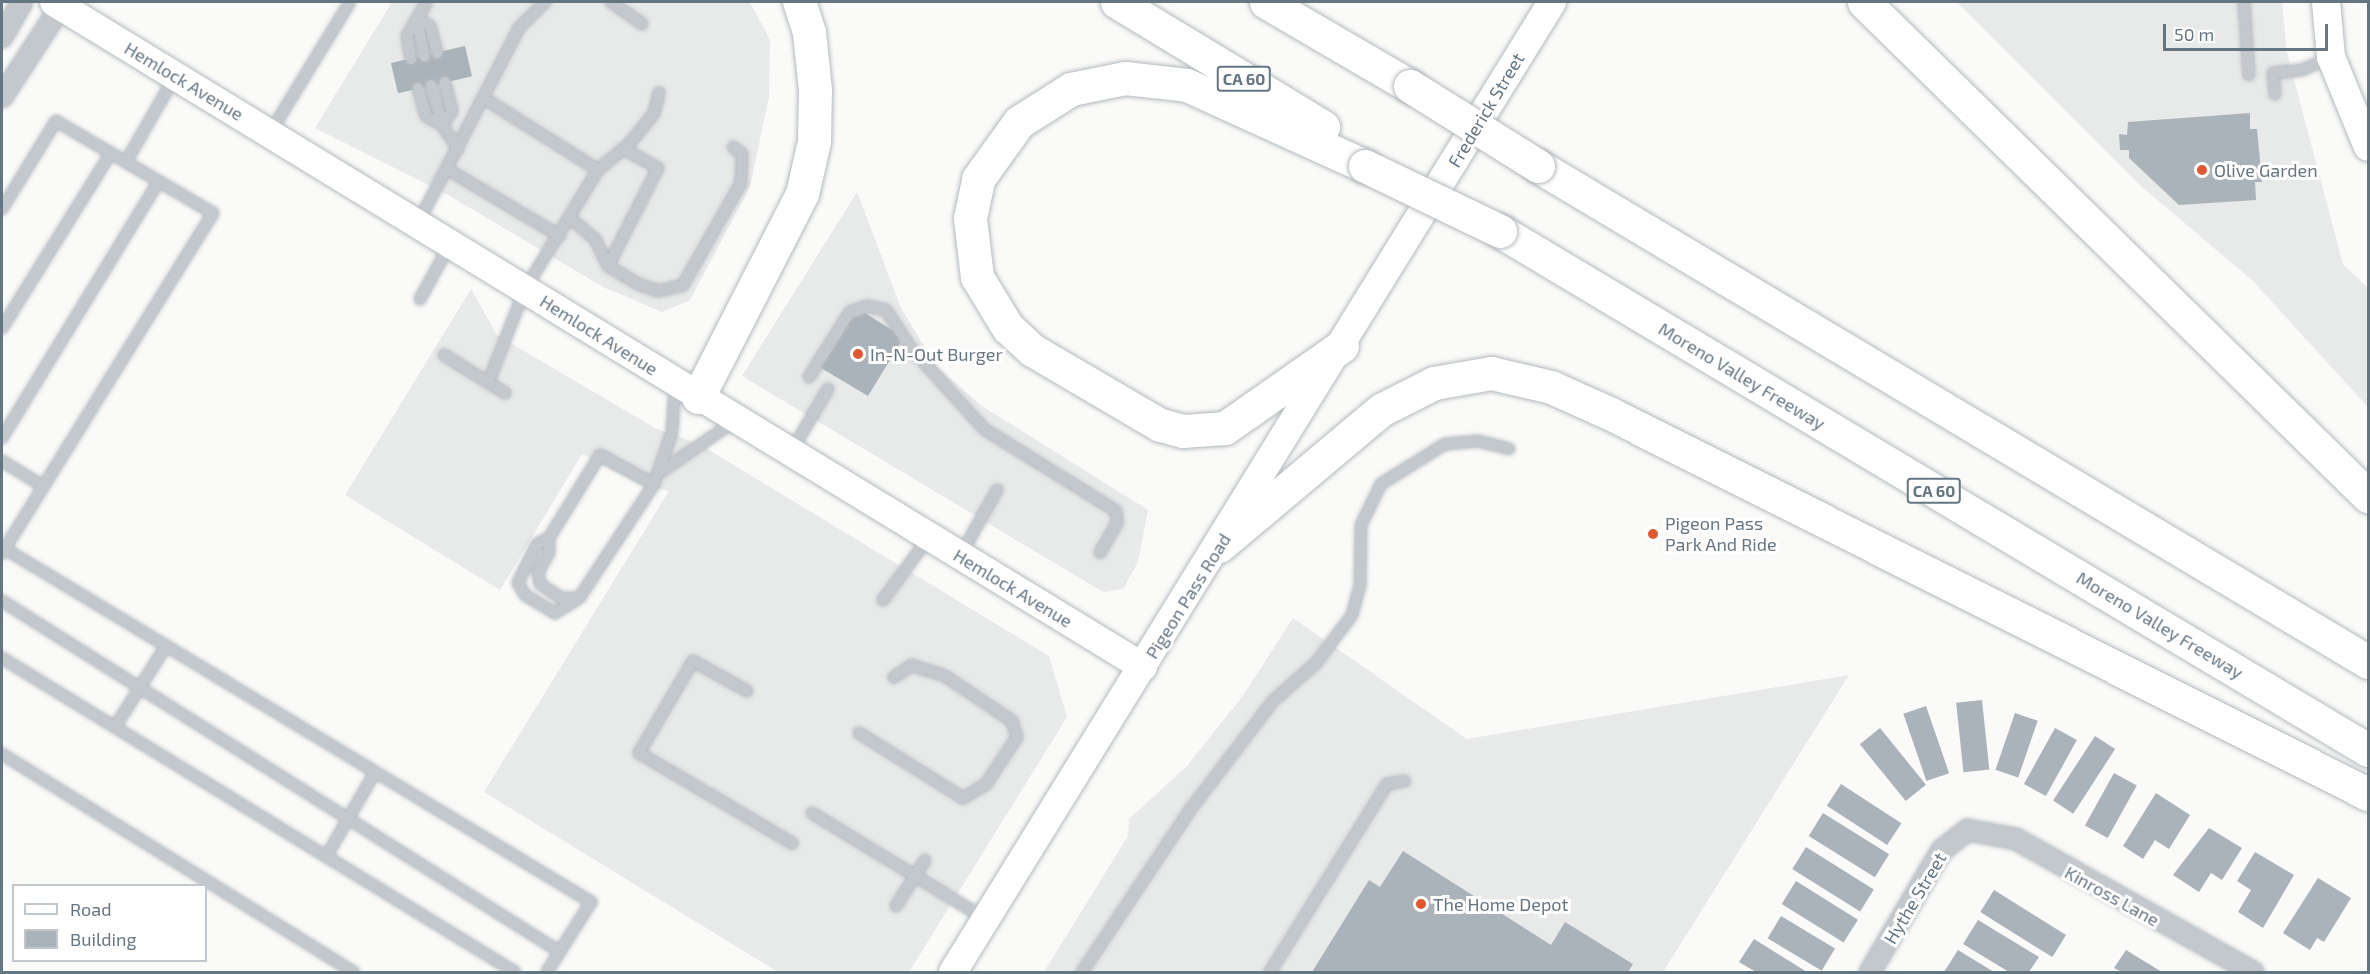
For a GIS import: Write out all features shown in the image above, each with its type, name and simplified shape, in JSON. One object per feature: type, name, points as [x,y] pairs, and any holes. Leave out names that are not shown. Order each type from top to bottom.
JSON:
[{"type":"highway","points":[[686,389],[802,194],[814,141],[815,90],[809,32],[799,2]]},
{"type":"highway","name":"Moreno Valley Freeway","points":[[1117,2],[1368,161],[1500,231],[2368,750]]},
{"type":"highway","points":[[1266,2],[1410,86],[1538,166],[2368,663]]},
{"type":"highway","points":[[1864,2],[2368,496]]},
{"type":"highway","points":[[1342,346],[1225,428],[1183,431],[1160,425],[1032,350],[1008,328],[977,277],[970,218],[978,179],[1019,122],[1071,89],[1125,78],[1187,86],[1368,161]]},
{"type":"highway","points":[[1219,546],[1381,410],[1434,383],[1491,373],[1551,387],[1611,414],[2368,794]]},
{"type":"main road","name":"Frederick Street","points":[[1420,218],[1552,2]]},
{"type":"main road","points":[[2326,2],[2331,57],[2368,147]]},
{"type":"main road","name":"Hemlock Avenue","points":[[57,4],[1143,667]]},
{"type":"main road","name":"Pigeon Pass Road","points":[[953,972],[1219,546],[1420,218]]},
{"type":"street","points":[[2,38],[22,2]]},
{"type":"street","points":[[2,97],[57,4]]},
{"type":"street","name":"Kinross Lane","points":[[1968,830],[2016,839],[2245,971]]},
{"type":"street","name":"Hythe Street","points":[[1870,972],[1942,850],[1968,830]]},
{"type":"lane","points":[[270,134],[350,2]]},
{"type":"lane","points":[[411,59],[407,36],[427,2]]},
{"type":"lane","points":[[418,223],[485,99],[519,28],[545,2]]},
{"type":"lane","points":[[611,2],[642,24]]},
{"type":"lane","points":[[2244,2],[2249,75]]},
{"type":"lane","points":[[417,19],[430,26],[437,53]]},
{"type":"lane","points":[[417,19],[424,56]]},
{"type":"lane","points":[[2275,94],[2273,73],[2302,70],[2331,57]]},
{"type":"lane","points":[[126,162],[175,75]]},
{"type":"lane","points":[[442,125],[452,111],[445,82]]},
{"type":"lane","points":[[431,85],[442,125],[458,148]]},
{"type":"lane","points":[[418,88],[426,116],[442,125]]},
{"type":"lane","points":[[488,383],[525,289],[560,236],[598,170],[624,149],[654,113],[659,93]]},
{"type":"lane","points":[[485,99],[598,170]]},
{"type":"lane","points":[[2,209],[56,121],[213,213],[2,550],[591,902],[547,972]]},
{"type":"lane","points":[[570,218],[595,239],[608,266],[658,291],[683,285],[741,183],[742,154],[733,147]]},
{"type":"lane","points":[[608,266],[658,168],[624,149]]},
{"type":"lane","points":[[2,328],[111,153]]},
{"type":"lane","points":[[447,169],[560,236]]},
{"type":"lane","points":[[2,438],[159,181]]},
{"type":"lane","points":[[420,299],[451,243]]},
{"type":"lane","points":[[809,376],[850,312],[867,306],[886,310],[917,355],[984,429],[1116,511],[1117,523],[1100,553]]},
{"type":"lane","points":[[444,356],[505,393]]},
{"type":"lane","points":[[549,538],[537,544],[518,583],[525,595],[555,613],[579,598],[662,472],[686,389]]},
{"type":"lane","points":[[790,453],[828,389]]},
{"type":"lane","points":[[662,472],[736,420]]},
{"type":"lane","points":[[1082,972],[1190,810],[1272,701],[1322,656],[1352,615],[1360,586],[1361,525],[1373,493],[1400,468],[1445,444],[1478,441],[1509,449]]},
{"type":"lane","points":[[579,598],[561,598],[540,584],[538,572],[549,553],[549,538],[600,455],[654,484]]},
{"type":"lane","points":[[2,461],[43,486]]},
{"type":"lane","points":[[960,556],[997,490]]},
{"type":"lane","points":[[883,600],[929,537]]},
{"type":"lane","points":[[2,601],[560,952]]},
{"type":"lane","points":[[115,727],[138,687],[166,646]]},
{"type":"lane","points":[[2,658],[515,972]]},
{"type":"lane","points":[[747,691],[693,661],[639,753],[792,843]]},
{"type":"lane","points":[[860,733],[963,798],[986,784],[1017,737],[1012,721],[945,676],[912,665],[894,677]]},
{"type":"lane","points":[[2,754],[354,972]]},
{"type":"lane","points":[[326,857],[375,772]]},
{"type":"lane","points":[[1270,972],[1387,784],[1405,781]]},
{"type":"lane","points":[[812,813],[986,919]]},
{"type":"lane","points":[[896,906],[925,860]]},
{"type":"shaded area","points":[[392,2],[750,2],[770,40],[769,97],[750,187],[690,300],[662,312],[603,287],[450,196],[315,128]]},
{"type":"shaded area","points":[[1957,2],[2282,2],[2287,53],[2343,264],[2368,288],[2368,407],[2253,281],[2142,187]]},
{"type":"shaded area","points":[[857,192],[901,308],[937,367],[982,406],[1148,510],[1138,562],[1123,589],[1103,592],[742,376]]},
{"type":"shaded area","points":[[471,289],[497,335],[655,428],[699,444],[1049,656],[1067,717],[909,972],[778,972],[484,792],[669,491],[637,484],[582,454],[500,590],[345,495]]},
{"type":"shaded area","points":[[1293,618],[1467,739],[1849,675],[1663,972],[1044,972],[1128,836],[1129,819],[1187,766],[1242,697]]},
{"type":"building","points":[[465,46],[472,76],[398,93],[391,63]]},
{"type":"building","name":"Olive Garden","points":[[2250,113],[2250,129],[2257,129],[2262,182],[2255,182],[2256,200],[2179,205],[2129,158],[2129,150],[2120,150],[2119,134],[2127,135],[2128,122]]},
{"type":"building","name":"In-N-Out Burger","points":[[865,313],[897,333],[901,342],[868,396],[816,365],[842,322]]},
{"type":"building","points":[[1982,700],[1989,770],[1963,772],[1956,703]]},
{"type":"building","points":[[1926,706],[1949,773],[1926,781],[1903,714]]},
{"type":"building","points":[[2015,713],[2038,721],[2018,778],[1995,770]]},
{"type":"building","points":[[1880,728],[1926,785],[1906,801],[1860,744]]},
{"type":"building","points":[[2055,728],[2077,740],[2046,796],[2024,784]]},
{"type":"building","points":[[2095,736],[2115,749],[2073,814],[2053,801]]},
{"type":"building","points":[[2114,773],[2137,786],[2108,838],[2085,825]]},
{"type":"building","points":[[1841,784],[1901,823],[1887,845],[1827,806]]},
{"type":"building","points":[[2156,793],[2190,815],[2169,849],[2155,840],[2143,859],[2123,846]]},
{"type":"building","points":[[1823,813],[1889,854],[1875,877],[1809,836]]},
{"type":"building","points":[[2209,828],[2242,848],[2222,880],[2211,873],[2199,892],[2173,875]]},
{"type":"building","points":[[1806,847],[1874,889],[1860,911],[1792,869]]},
{"type":"building","name":"The Home Depot","points":[[1403,851],[1551,945],[1565,922],[1633,964],[1628,972],[1312,972],[1369,880],[1380,887]]},
{"type":"building","points":[[2255,852],[2294,875],[2263,928],[2238,912],[2251,890],[2237,881]]},
{"type":"building","points":[[2318,878],[2351,898],[2324,942],[2317,938],[2310,950],[2283,933]]},
{"type":"building","points":[[1796,881],[1858,920],[1844,943],[1782,904]]},
{"type":"building","points":[[1994,890],[2066,935],[2052,957],[1980,912]]},
{"type":"building","points":[[1781,916],[1835,948],[1822,971],[1768,938]]},
{"type":"building","points":[[1978,920],[2039,957],[2029,972],[2009,972],[1963,944]]},
{"type":"building","points":[[1754,939],[1807,972],[1756,972],[1739,962]]},
{"type":"building","points":[[1958,950],[1994,972],[1944,972]]},
{"type":"building","points":[[2126,950],[2162,972],[2122,972],[2114,968]]},
{"type":"place","name":"Olive Garden","points":[[2202,170]]},
{"type":"place","name":"In-N-Out Burger","points":[[858,354]]},
{"type":"place","name":"Pigeon Pass Park And Ride","points":[[1653,534]]},
{"type":"place","name":"The Home Depot","points":[[1421,904]]}]
